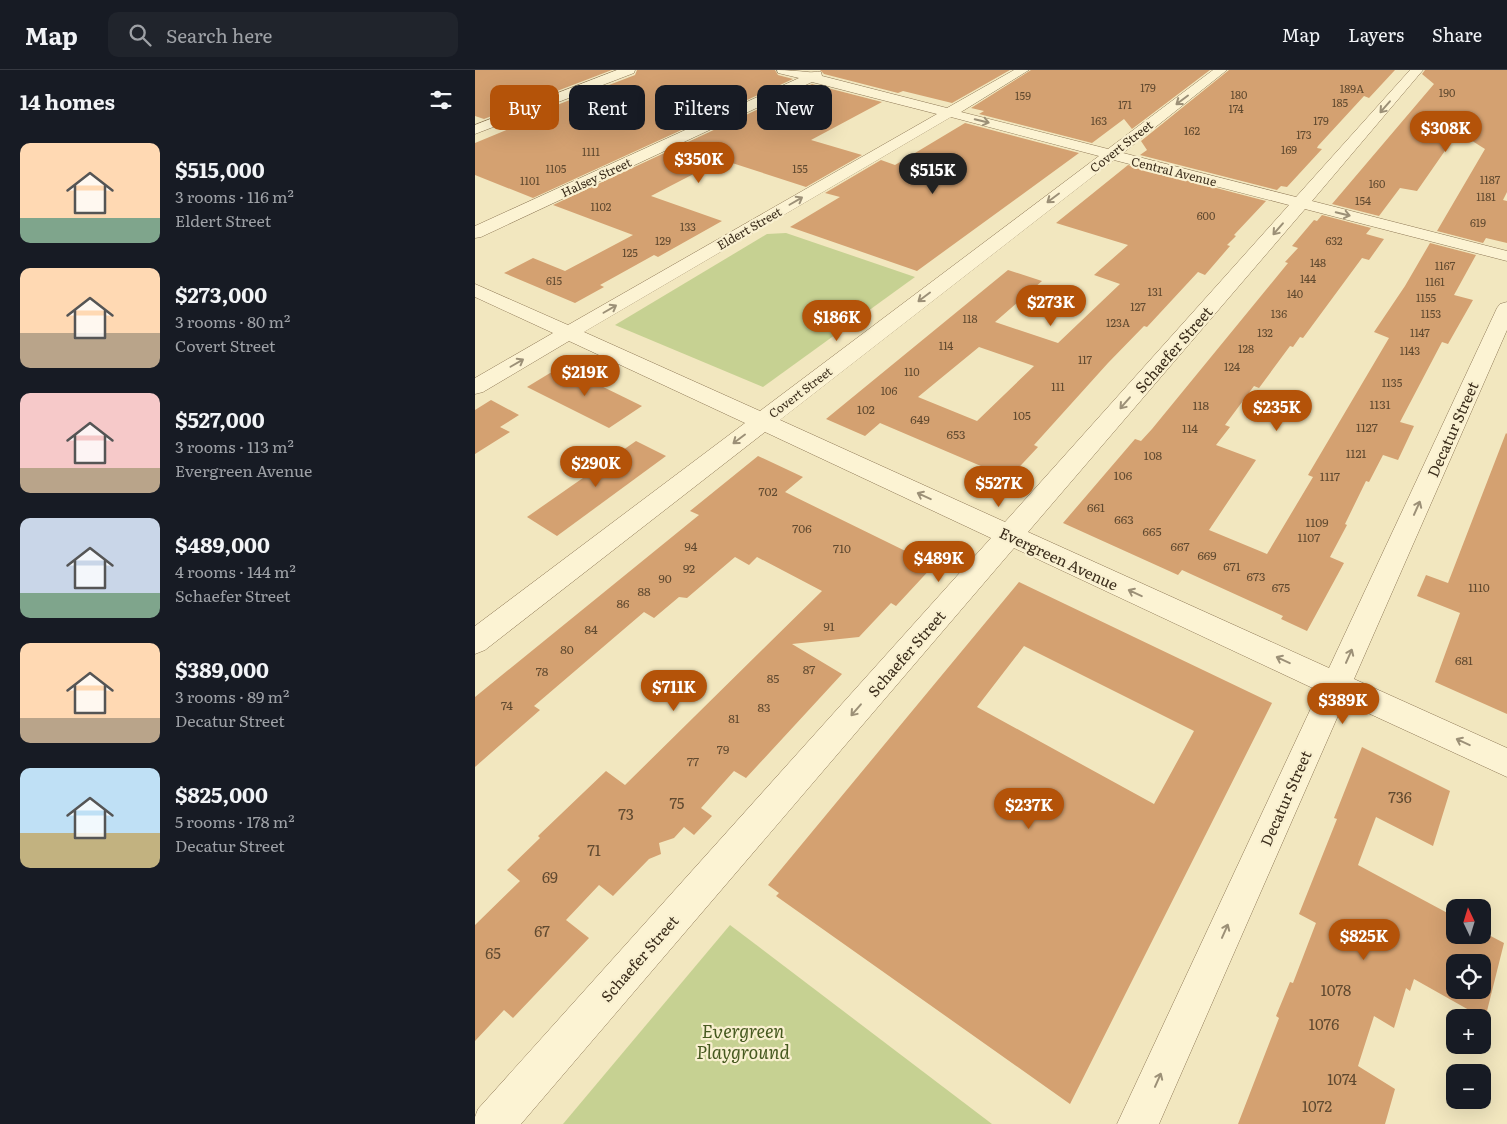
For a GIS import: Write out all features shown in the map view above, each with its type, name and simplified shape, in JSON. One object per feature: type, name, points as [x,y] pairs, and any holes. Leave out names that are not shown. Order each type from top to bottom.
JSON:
[{"type":"street","points":[[475,130],[629,70]]},
{"type":"street","name":"Central Avenue","points":[[783,70],[1507,256]]},
{"type":"street","name":"Halsey Street","points":[[475,233],[827,70]]},
{"type":"street","name":"Eldert Street","points":[[475,387],[1023,70]]},
{"type":"street","name":"Covert Street","points":[[475,642],[1221,70]]},
{"type":"street","name":"Schaefer Street","points":[[493,1124],[1417,70]]},
{"type":"street","name":"Evergreen Avenue","points":[[475,290],[1507,763]]},
{"type":"street","name":"Decatur Street","points":[[1138,1124],[1507,308]]},
{"type":"green space","points":[[786,233],[915,277],[763,387],[615,325],[767,234]]},
{"type":"green space","name":"Evergreen Playground","points":[[730,925],[992,1124],[563,1124]]},
{"type":"building","points":[[475,70],[612,70],[559,90],[559,85],[490,85],[490,117],[484,119],[475,116]]},
{"type":"building","points":[[637,70],[775,70],[778,75],[793,79],[780,85],[757,85],[757,95],[747,100],[747,85],[655,85],[655,130],[682,130],[533,198],[475,175],[475,143],[506,130],[559,130],[559,104],[569,100],[569,130],[645,130],[645,85],[609,85],[635,75]]},
{"type":"building","points":[[820,70],[1010,70],[952,103],[903,91],[898,93],[824,74]]},
{"type":"building","points":[[1031,70],[1210,70],[1132,129],[1124,119],[1092,143],[979,114],[984,111],[971,108]]},
{"type":"building","points":[[1229,70],[1395,70],[1369,98],[1364,96],[1318,146],[1317,148],[1322,149],[1287,187],[1281,186],[1277,190],[1140,155],[1147,150],[1141,141]]},
{"type":"building","points":[[1425,70],[1507,70],[1507,192],[1503,200],[1507,201],[1507,243],[1486,238],[1483,243],[1437,231],[1485,149],[1458,132],[1417,191],[1400,188],[1379,216],[1332,204],[1434,84],[1422,74]]},
{"type":"building","points":[[832,89],[882,102],[832,129]]},
{"type":"building","points":[[757,110],[757,130],[830,130],[811,140],[862,155],[806,187],[729,162],[716,168],[709,166],[651,196],[722,221],[658,257],[654,255],[600,285],[604,287],[575,303],[504,273],[533,258],[565,271],[633,235],[553,205],[714,130],[747,130],[747,114]]},
{"type":"building","points":[[965,123],[1079,153],[917,271],[790,227],[840,197],[825,193],[881,160],[895,165]]},
{"type":"building","points":[[1128,165],[1266,201],[1234,235],[1236,236],[1227,245],[1230,246],[1205,275],[1198,272],[1147,327],[1144,326],[1108,363],[1034,445],[1038,447],[1009,478],[880,423],[865,436],[826,419],[1008,270],[1042,281],[995,322],[1058,343],[1120,284],[1094,275],[1128,245],[1056,223]],"holes":[[[979,347],[1034,366],[977,421],[918,397]]]},
{"type":"building","points":[[1322,215],[1371,228],[1366,234],[1384,239],[1369,260],[1362,258],[1303,338],[1300,337],[1293,347],[1290,346],[1259,388],[1254,386],[1225,425],[1230,427],[1216,445],[1256,460],[1209,530],[1267,554],[1313,477],[1308,475],[1389,338],[1374,332],[1405,286],[1430,243],[1476,255],[1454,295],[1473,300],[1448,344],[1442,342],[1400,422],[1414,426],[1398,460],[1383,455],[1369,482],[1366,481],[1345,524],[1347,525],[1330,557],[1344,563],[1307,631],[1281,619],[1283,616],[1182,570],[1178,575],[1063,523],[1135,439],[1141,441],[1152,429],[1288,263],[1285,262],[1298,248],[1292,246],[1314,220],[1317,221]]},
{"type":"building","points":[[560,367],[642,406],[609,428],[527,387]]},
{"type":"building","points":[[491,400],[519,415],[500,427],[510,432],[475,454],[475,410]]},
{"type":"building","points":[[1506,433],[1507,714],[1435,682],[1460,613],[1417,596],[1426,575],[1448,583]]},
{"type":"building","points":[[636,441],[666,456],[557,536],[527,517]]},
{"type":"building","points":[[758,456],[803,477],[785,492],[934,565],[896,606],[891,603],[859,637],[792,644],[842,674],[746,778],[734,771],[701,808],[712,816],[694,835],[684,827],[674,838],[659,843],[661,854],[649,859],[613,896],[599,885],[566,920],[589,938],[513,1018],[504,1010],[475,1041],[475,925],[520,881],[507,870],[540,838],[538,836],[606,771],[625,785],[822,591],[757,557],[749,565],[735,557],[687,598],[679,597],[654,618],[644,612],[534,706],[540,710],[475,767],[475,697],[699,515],[690,511]]},
{"type":"building","points":[[1019,582],[1272,703],[1070,1104],[776,896],[779,893],[768,885]],"holes":[[[1024,646],[1194,731],[1154,804],[977,707]]]},
{"type":"building","points":[[1362,747],[1450,791],[1433,846],[1376,817],[1358,865],[1446,912],[1446,944],[1491,944],[1491,936],[1504,943],[1491,995],[1491,954],[1446,954],[1446,997],[1414,979],[1410,991],[1406,988],[1394,1028],[1374,1016],[1358,1066],[1395,1089],[1385,1124],[1238,1124],[1279,1018],[1276,1016],[1290,982],[1293,983],[1316,923],[1299,914],[1337,819],[1334,818]]},
{"type":"building","points":[[1450,999],[1490,999],[1488,1009],[1467,1009]]}]
